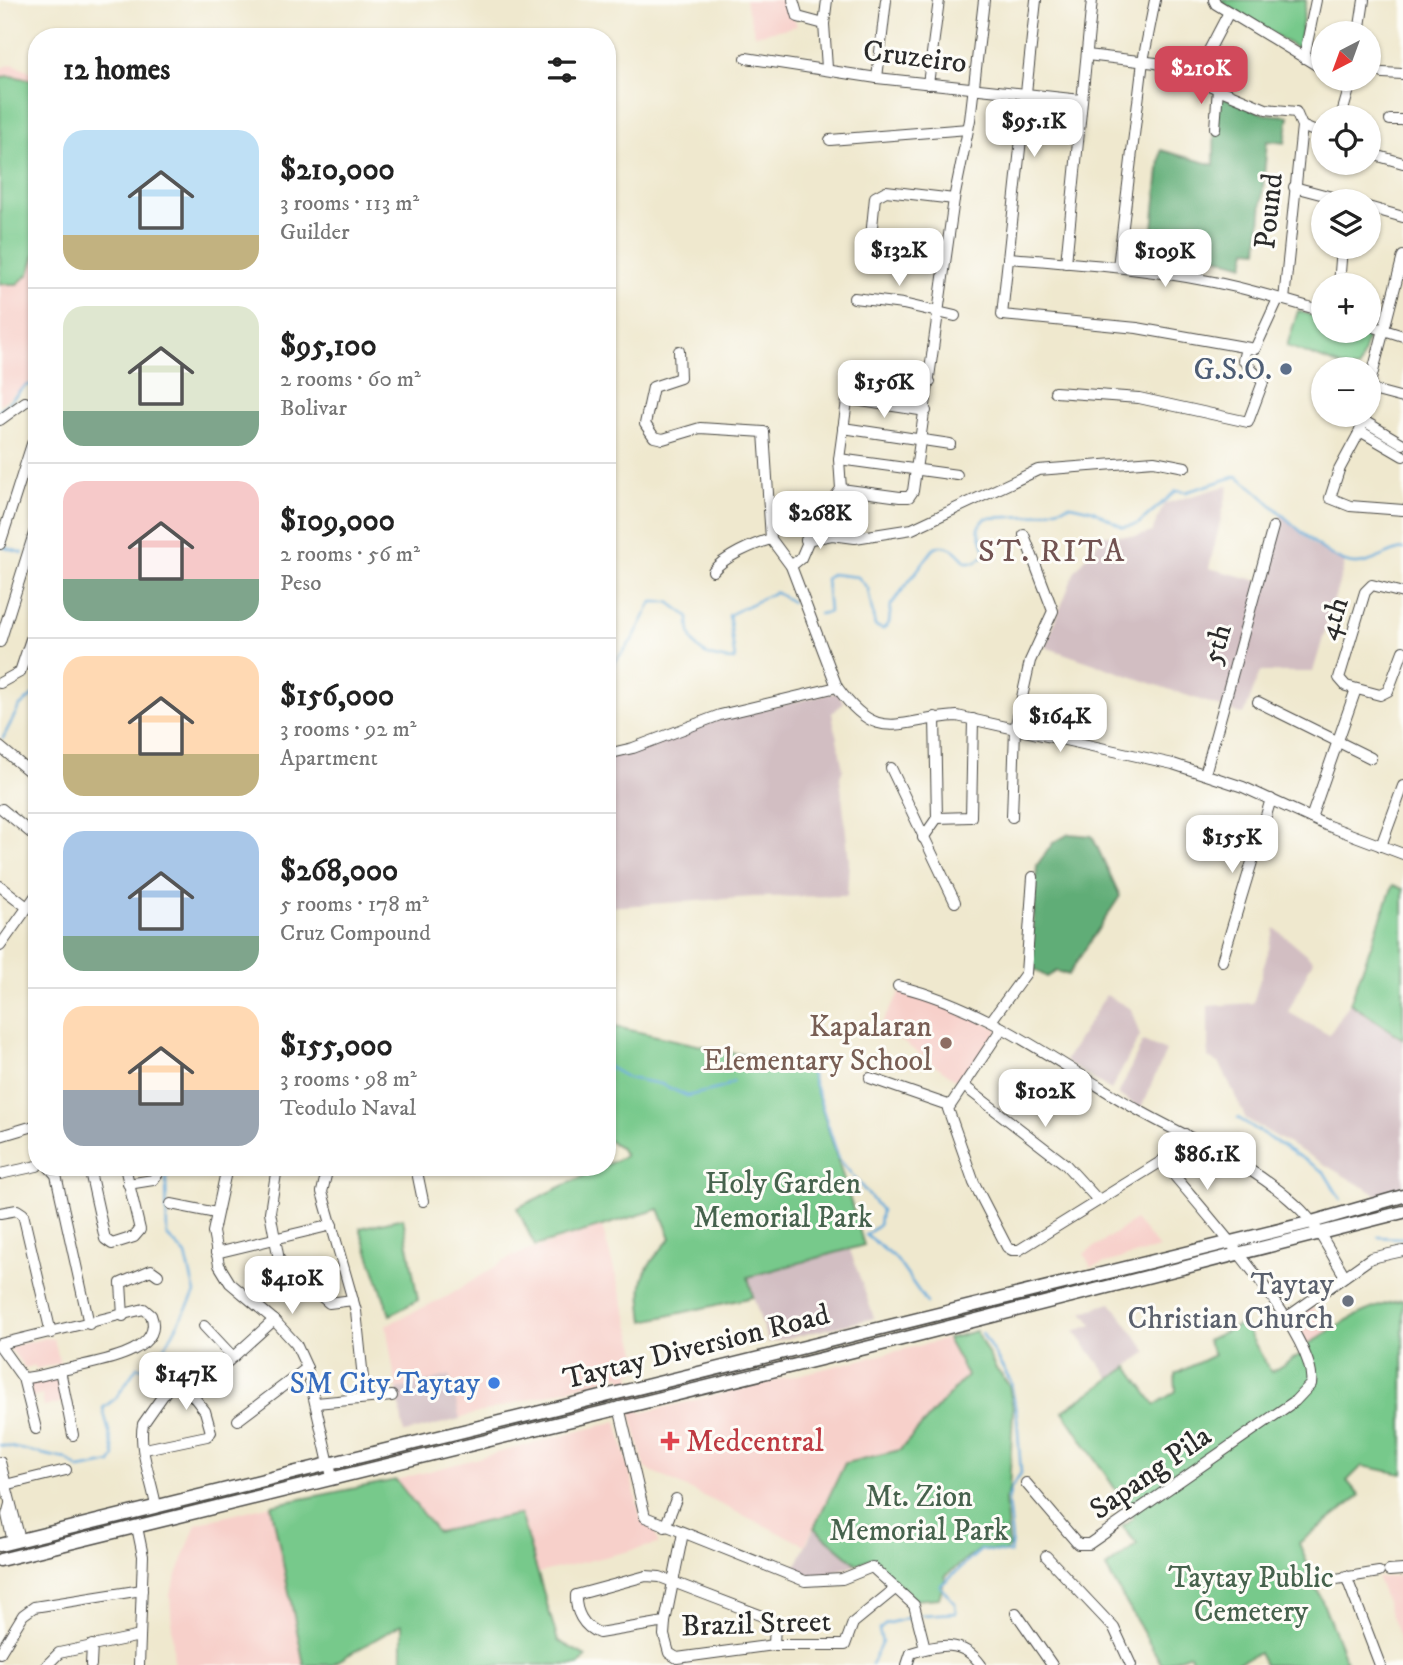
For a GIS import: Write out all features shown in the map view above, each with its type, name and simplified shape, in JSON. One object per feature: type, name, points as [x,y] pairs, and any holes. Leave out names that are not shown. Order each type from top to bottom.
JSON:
[{"type":"main road","name":"Taytay Diversion Road","points":[[11,1542],[1312,1222],[1403,1196]]},
{"type":"main road","name":"Taytay Diversion Road","points":[[0,1560],[1319,1236],[1403,1212]]},
{"type":"main road","points":[[978,1303],[982,1319]]},
{"type":"street","points":[[793,0],[798,17],[824,24]]},
{"type":"street","points":[[827,0],[824,24],[827,68]]},
{"type":"street","points":[[877,78],[886,0]]},
{"type":"street","points":[[928,84],[939,0]]},
{"type":"street","points":[[841,489],[908,497],[918,471],[946,253],[969,125],[984,0]]},
{"type":"street","points":[[1036,0],[1002,315],[1137,328],[1246,348],[1243,360],[1263,382],[1248,422],[1139,398],[1055,392]]},
{"type":"street","points":[[1066,263],[1092,0]]},
{"type":"street","points":[[1118,267],[1143,61],[1155,0]]},
{"type":"street","points":[[1214,0],[1311,62]]},
{"type":"street","points":[[1304,58],[1316,0]]},
{"type":"street","points":[[1361,21],[1364,0]]},
{"type":"street","points":[[1195,77],[1229,12]]},
{"type":"street","points":[[1087,55],[1143,61],[1195,77],[1266,109],[1297,112],[1302,126],[1311,130]]},
{"type":"street","name":"Cruzeiro","points":[[746,58],[827,68],[877,78],[1081,100]]},
{"type":"street","points":[[1383,74],[1403,74]]},
{"type":"street","points":[[1214,128],[1218,88]]},
{"type":"street","points":[[1390,120],[1403,120]]},
{"type":"street","points":[[830,140],[969,125]]},
{"type":"street","name":"Pound","points":[[1246,348],[1255,349],[1259,345],[1281,300],[1302,126]]},
{"type":"street","points":[[1381,157],[1403,163]]},
{"type":"street","points":[[1294,187],[1311,192]]},
{"type":"street","points":[[946,253],[874,241],[871,237],[875,197],[887,191],[954,199]]},
{"type":"street","points":[[1381,211],[1403,217]]},
{"type":"street","points":[[1377,357],[1403,256]]},
{"type":"street","points":[[1008,258],[1118,267],[1236,287],[1311,308]]},
{"type":"street","points":[[855,298],[955,316]]},
{"type":"street","points":[[1381,329],[1403,336]]},
{"type":"street","points":[[678,351],[680,378],[653,387],[645,424],[654,436],[663,439],[700,428],[764,432],[771,538],[791,566],[837,687],[849,704],[868,720],[887,726],[935,717],[973,719],[1137,755],[1205,775],[1271,799],[1311,818],[1403,854]]},
{"type":"street","points":[[791,566],[801,558],[806,540],[841,489],[839,460],[851,372],[930,382]]},
{"type":"street","points":[[1381,393],[1403,398]]},
{"type":"street","points":[[848,398],[926,411]]},
{"type":"street","points":[[0,420],[25,402]]},
{"type":"street","points":[[1360,427],[1339,470],[1330,498],[1350,506],[1403,510]]},
{"type":"street","points":[[1369,427],[1403,456]]},
{"type":"street","points":[[1372,427],[1403,444]]},
{"type":"street","points":[[843,428],[950,444]]},
{"type":"street","points":[[0,544],[28,459]]},
{"type":"street","points":[[839,460],[957,475]]},
{"type":"street","points":[[806,540],[832,535],[855,538],[912,529],[1038,470],[1154,461],[1185,467]]},
{"type":"street","name":"5th","points":[[1205,775],[1273,527]]},
{"type":"street","points":[[1012,817],[1015,729],[1030,661],[1054,611],[1024,535]]},
{"type":"street","points":[[713,571],[727,557],[743,553],[771,538]]},
{"type":"street","points":[[0,642],[28,553]]},
{"type":"street","name":"4th","points":[[1356,689],[1346,686],[1339,678],[1365,592],[1372,585],[1403,593]]},
{"type":"street","points":[[0,683],[20,672],[28,648]]},
{"type":"street","points":[[1311,818],[1356,689],[1380,695],[1388,691],[1403,650]]},
{"type":"street","points":[[616,752],[720,715],[837,687]]},
{"type":"street","points":[[1258,702],[1371,758]]},
{"type":"street","points":[[923,838],[937,818],[935,717]]},
{"type":"street","points":[[937,818],[971,817],[973,719]]},
{"type":"street","points":[[0,747],[28,770]]},
{"type":"street","points":[[891,768],[955,902]]},
{"type":"street","points":[[1381,846],[1403,786]]},
{"type":"street","points":[[1222,961],[1271,799]]},
{"type":"street","points":[[2,809],[28,831]]},
{"type":"street","points":[[991,1021],[1026,973],[1032,877]]},
{"type":"street","points":[[0,886],[27,907],[0,946]]},
{"type":"street","points":[[898,986],[955,1003],[991,1021],[1185,1135],[1239,1160],[1275,1186],[1312,1222],[1345,1276]]},
{"type":"street","points":[[948,1105],[964,1086],[1002,1028]]},
{"type":"street","points":[[870,1078],[948,1105]]},
{"type":"street","points":[[964,1086],[1065,1164],[1098,1200]]},
{"type":"street","points":[[948,1105],[974,1182],[1007,1247],[1019,1250],[1162,1161],[1185,1135]]},
{"type":"street","points":[[0,1136],[28,1130]]},
{"type":"street","points":[[1162,1161],[1240,1255],[1286,1318],[1371,1258],[1403,1251]]},
{"type":"street","points":[[0,1174],[28,1168]]},
{"type":"street","points":[[56,1176],[89,1324]]},
{"type":"street","points":[[91,1176],[106,1239],[113,1244],[134,1237],[140,1230],[127,1176]]},
{"type":"street","points":[[128,1184],[153,1180],[156,1176]]},
{"type":"street","points":[[225,1176],[216,1213],[216,1253],[230,1283],[274,1320],[296,1344],[307,1368],[326,1464],[332,1477]]},
{"type":"street","points":[[276,1176],[270,1212],[272,1239],[282,1265],[329,1303],[354,1300]]},
{"type":"street","points":[[326,1176],[323,1192],[354,1300],[365,1398]]},
{"type":"street","points":[[418,1176],[423,1200]]},
{"type":"street","points":[[171,1204],[216,1213]]},
{"type":"street","points":[[0,1213],[17,1210],[23,1214],[51,1333]]},
{"type":"street","points":[[216,1253],[332,1225]]},
{"type":"street","points":[[123,1316],[119,1289],[121,1283],[151,1270],[158,1275]]},
{"type":"street","points":[[23,1378],[127,1355],[140,1346],[153,1328],[151,1315],[144,1309],[0,1345],[23,1378],[36,1429]]},
{"type":"street","name":"Sapang Pila","points":[[1026,1483],[1078,1544],[1089,1544],[1289,1406],[1311,1384],[1311,1364],[1286,1318]]},
{"type":"street","points":[[212,1376],[274,1320]]},
{"type":"street","points":[[204,1326],[233,1357]]},
{"type":"street","points":[[238,1420],[307,1368]]},
{"type":"street","points":[[60,1370],[73,1435]]},
{"type":"street","points":[[145,1450],[207,1436],[211,1432],[205,1411],[181,1381],[176,1380],[171,1384],[143,1423],[145,1450],[156,1506]]},
{"type":"street","points":[[316,1403],[393,1396]]},
{"type":"street","points":[[619,1407],[645,1517],[805,1581],[842,1579],[872,1566],[914,1605],[925,1648]]},
{"type":"street","points":[[0,1462],[3,1485],[15,1513],[11,1542]]},
{"type":"street","points":[[3,1485],[66,1470]]},
{"type":"street","points":[[665,1527],[676,1499]]},
{"type":"street","points":[[137,1527],[143,1556],[139,1665]]},
{"type":"street","name":"Brazil Street","points":[[683,1533],[665,1622],[667,1648],[677,1658],[774,1645],[845,1645],[853,1623],[896,1588]]},
{"type":"street","points":[[1046,1556],[1114,1628],[1131,1665]]},
{"type":"street","points":[[1318,1582],[1403,1570]]},
{"type":"street","points":[[665,1622],[599,1633],[586,1625],[579,1614],[576,1595],[646,1576],[674,1583],[770,1619],[775,1624],[774,1645]]},
{"type":"street","points":[[1346,1576],[1380,1665]]},
{"type":"street","points":[[0,1653],[23,1615],[34,1607],[142,1590]]},
{"type":"street","points":[[1016,1613],[1052,1665]]},
{"type":"street","points":[[47,1665],[59,1653],[140,1636]]},
{"type":"street","points":[[91,1665],[92,1645]]},
{"type":"street","points":[[907,1665],[911,1653],[925,1648],[965,1647],[981,1665]]},
{"type":"shaded area","points":[[745,0],[788,0],[797,26],[755,35]]},
{"type":"shaded area","points":[[13,64],[28,70],[28,384],[0,404],[0,68]]},
{"type":"shaded area","points":[[1229,485],[1209,568],[1263,582],[1281,515],[1314,545],[1345,562],[1313,672],[1260,672],[1244,715],[1045,647],[1075,571],[1104,535],[1138,536],[1152,532],[1164,504]]},
{"type":"shaded area","points":[[837,692],[844,703],[832,713],[843,769],[840,777],[849,861],[847,896],[754,897],[616,906],[616,754],[715,720]]},
{"type":"shaded area","points":[[1275,928],[1313,960],[1288,1012],[1329,1035],[1350,1003],[1403,1039],[1403,1185],[1379,1196],[1246,1119],[1220,1064],[1208,1058],[1208,1006],[1253,1003]]},
{"type":"shaded area","name":"Kapalaran Elementary School","points":[[919,991],[999,1029],[962,1084],[880,1026],[900,992]]},
{"type":"shaded area","points":[[1106,995],[1131,1009],[1140,1036],[1111,1090],[1065,1061]]},
{"type":"shaded area","points":[[1143,1041],[1166,1051],[1141,1108],[1118,1095]]},
{"type":"shaded area","points":[[1135,1220],[1159,1248],[1091,1267],[1084,1254]]},
{"type":"shaded area","name":"SM City Taytay","points":[[602,1227],[642,1369],[630,1373],[641,1413],[947,1339],[967,1375],[900,1450],[845,1463],[805,1545],[645,1468],[621,1375],[404,1433],[386,1325],[450,1295],[512,1256]]},
{"type":"shaded area","points":[[850,1250],[874,1318],[768,1343],[747,1277]]},
{"type":"shaded area","points":[[1111,1303],[1148,1352],[1110,1378],[1074,1331],[1093,1325],[1083,1312]]},
{"type":"shaded area","points":[[1312,1306],[1329,1330],[1305,1347],[1293,1323],[1294,1318]]},
{"type":"shaded area","points":[[45,1338],[54,1339],[60,1363],[36,1369],[34,1365],[25,1368],[9,1347]]},
{"type":"shaded area","points":[[57,1375],[63,1399],[60,1403],[44,1407],[42,1395],[31,1398],[29,1383]]},
{"type":"shaded area","points":[[450,1375],[460,1419],[404,1433],[397,1390]]},
{"type":"shaded area","name":"SM City Taytay","points":[[617,1421],[642,1522],[654,1526],[658,1544],[538,1573],[529,1544],[459,1561],[396,1480]]},
{"type":"shaded area","points":[[271,1505],[304,1665],[174,1665],[170,1594],[196,1524]]},
{"type":"shaded area","points":[[814,1528],[857,1564],[826,1575],[809,1576],[793,1572]]},
{"type":"shaded area","points":[[1403,1575],[1403,1648],[1377,1578]]},
{"type":"green space","points":[[1218,0],[1306,0],[1298,49]]},
{"type":"green space","points":[[0,77],[28,79],[28,275],[17,284],[0,284]]},
{"type":"green space","points":[[1215,94],[1264,114],[1289,116],[1285,143],[1267,141],[1258,250],[1247,249],[1244,265],[1152,239],[1161,150],[1214,165]]},
{"type":"green space","points":[[1298,311],[1311,315],[1311,343],[1366,343],[1362,357],[1317,357],[1287,346]]},
{"type":"green space","points":[[1069,834],[1092,836],[1120,896],[1068,975],[1057,971],[1047,977],[1030,967],[1037,865],[1053,843]]},
{"type":"green space","points":[[1393,885],[1403,889],[1403,1039],[1350,1003]]},
{"type":"green space","name":"Holy Garden Memorial Park","points":[[616,1027],[810,1070],[864,1245],[748,1277],[753,1297],[644,1321],[641,1294],[644,1276],[653,1259],[671,1238],[659,1209],[535,1246],[517,1208],[583,1176],[616,1176],[616,1160],[625,1156],[616,1145]]},
{"type":"green space","points":[[403,1218],[418,1300],[390,1315],[360,1228]]},
{"type":"green space","name":"Taytay Public Cemetery","points":[[1403,1300],[1403,1474],[1362,1466],[1347,1481],[1360,1496],[1299,1543],[1346,1661],[1332,1665],[1265,1665],[1259,1653],[1231,1665],[1193,1665],[1190,1654],[1162,1665],[1106,1568],[1137,1544],[1122,1526],[1134,1517],[1063,1411],[1128,1367],[1155,1405],[1176,1391],[1175,1374],[1214,1355],[1207,1340],[1243,1323],[1271,1372],[1306,1351],[1305,1347],[1351,1318],[1376,1307]]},
{"type":"green space","name":"Mt. Zion Memorial Park","points":[[976,1331],[996,1369],[1009,1385],[1013,1409],[1009,1491],[1005,1499],[1009,1547],[1005,1552],[980,1549],[946,1575],[939,1598],[915,1600],[871,1558],[857,1564],[814,1528],[845,1463],[900,1450],[967,1375],[947,1339]]},
{"type":"green space","points":[[396,1480],[437,1532],[520,1514],[558,1641],[586,1656],[579,1665],[402,1665],[402,1624],[331,1665],[304,1665],[271,1505]]},
{"type":"waterway","points":[[0,411],[28,385]]},
{"type":"waterway","points":[[819,614],[829,612],[826,579],[831,574],[858,577],[868,589],[875,626],[883,629],[889,623],[891,605],[935,547],[949,547],[966,562],[976,562],[986,554],[978,528],[986,518],[1032,516],[1070,505],[1093,510],[1123,527],[1138,524],[1176,491],[1186,492],[1237,476],[1313,542],[1344,562],[1363,563],[1403,549]]},
{"type":"waterway","points":[[2,547],[23,553]]},
{"type":"waterway","points":[[616,661],[633,639],[652,602],[669,602],[689,617],[691,637],[700,650],[715,657],[735,660],[729,615],[775,592],[792,602]]},
{"type":"waterway","points":[[3,738],[19,707],[28,700]]},
{"type":"waterway","name":"Sapang Pila","points":[[754,1071],[773,1062],[810,1070],[839,1159],[881,1210],[879,1225],[866,1235],[896,1259],[927,1303]]},
{"type":"waterway","name":"Sapang Pila","points":[[616,1071],[628,1078],[661,1084],[687,1096],[722,1088],[733,1082]]},
{"type":"waterway","points":[[1238,1118],[1324,1172],[1341,1200]]},
{"type":"waterway","name":"Sapang Pila","points":[[0,1445],[66,1459],[80,1469],[111,1463],[115,1456],[103,1408],[116,1398],[137,1367],[167,1371],[170,1355],[164,1349],[195,1293],[186,1255],[167,1236],[167,1176]]},
{"type":"waterway","points":[[1378,1237],[1403,1238]]},
{"type":"waterway","name":"Sapang Pila","points":[[921,1615],[956,1613],[955,1603],[940,1586],[981,1550],[1010,1553],[1012,1541],[1008,1502],[1011,1488],[1021,1473],[1017,1417],[1011,1382],[982,1333]]},
{"type":"waterway","name":"Sapang Pila","points":[[871,1665],[882,1642],[879,1630],[886,1624],[914,1616]]},
{"type":"place","name":"G.S.O.","points":[[1286,369]]},
{"type":"place","name":"Kapalaran Elementary School","points":[[946,1043]]},
{"type":"place","name":"Taytay Christian Church","points":[[1348,1301]]},
{"type":"place","name":"SM City Taytay","points":[[494,1383]]},
{"type":"place","name":"Medcentral","points":[[670,1441]]},
{"type":"district","name":"ST. RITA","points":[[1052,550]]}]
